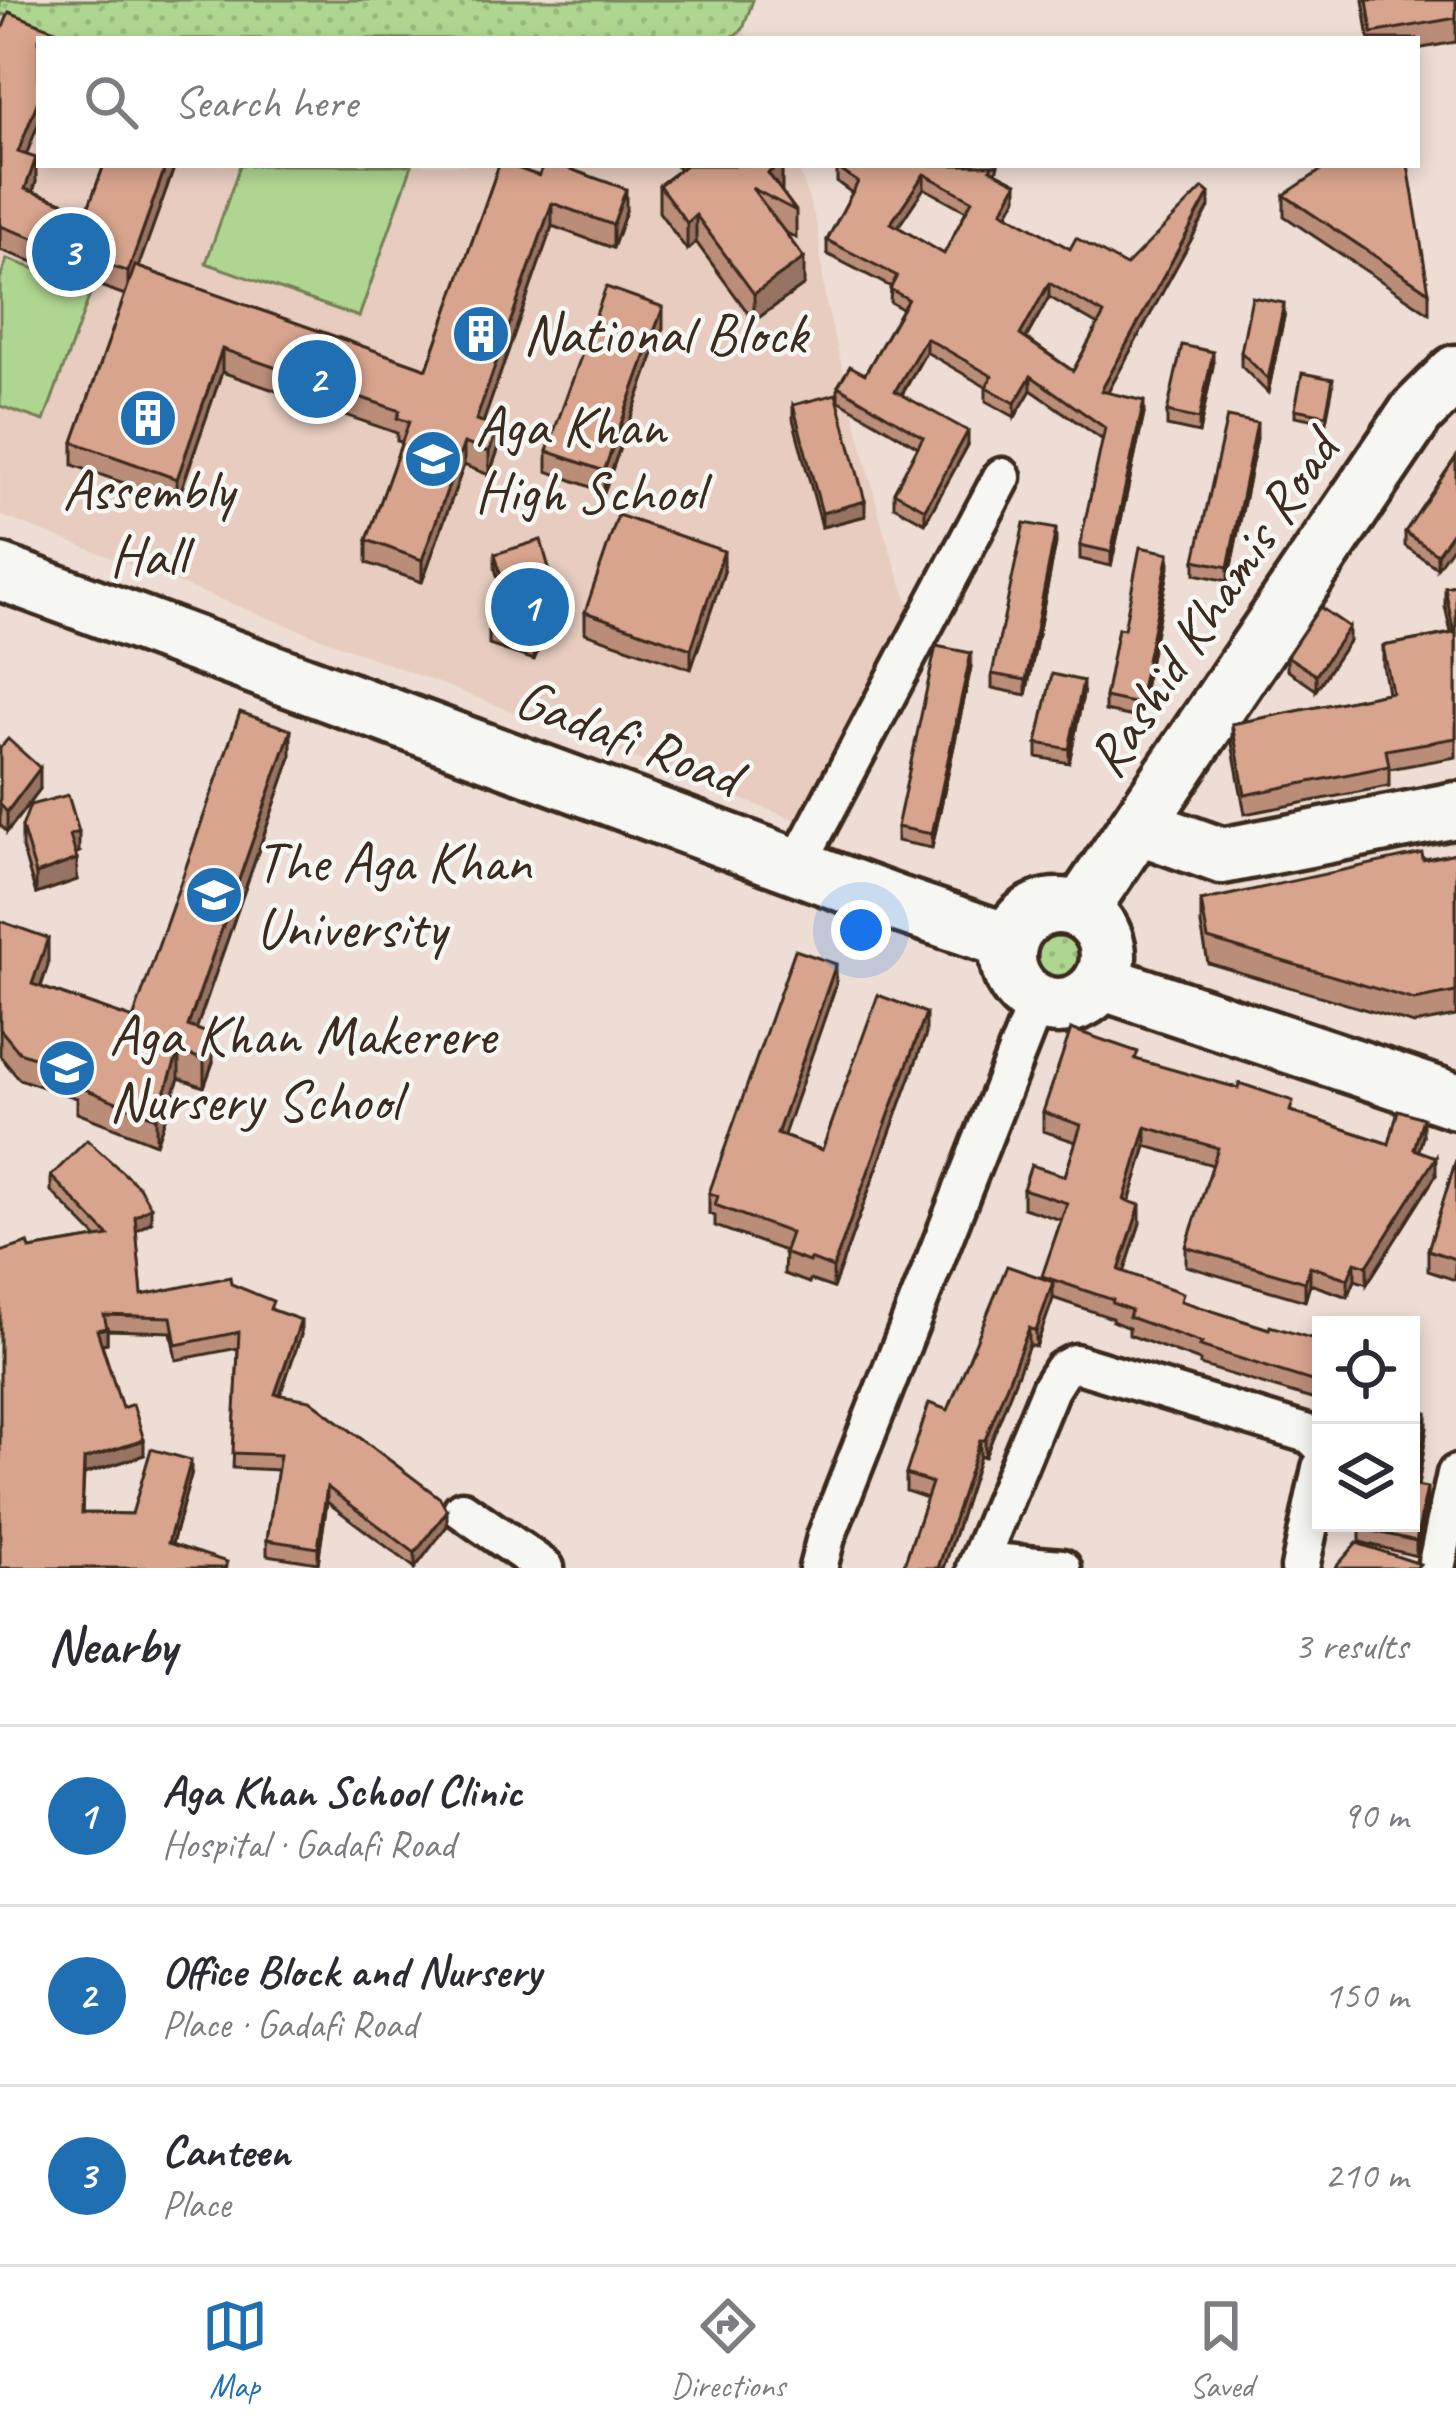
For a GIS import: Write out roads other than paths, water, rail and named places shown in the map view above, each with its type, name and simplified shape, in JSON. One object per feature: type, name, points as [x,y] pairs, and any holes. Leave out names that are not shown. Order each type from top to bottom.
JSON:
[{"type":"street","name":"Rashid Khamis Road","points":[[1080,911],[1417,412],[1456,373]]},
{"type":"street","points":[[796,867],[1002,477]]},
{"type":"street","name":"Gadafi Road","points":[[0,572],[1010,942]]},
{"type":"street","points":[[1138,826],[1222,856],[1456,810]]},
{"type":"street","points":[[1068,907],[1096,924],[1106,942],[1108,963],[1093,992],[1072,1004],[1036,1001],[1016,983],[1010,970],[1010,942],[1023,921],[1044,908],[1068,907]]},
{"type":"street","points":[[1101,982],[1456,1101]]},
{"type":"street","points":[[818,1568],[826,1537],[1036,1001]]},
{"type":"street","points":[[1062,1568],[977,1565],[1062,1370],[1075,1364],[1312,1436]]},
{"type":"street","points":[[1436,1568],[1456,1474]]},
{"type":"street","points":[[462,1510],[545,1568]]},
{"type":"street","points":[[1300,1568],[1312,1511]]},
{"type":"place","name":"Canteen","points":[[71,252]]},
{"type":"place","name":"National Block","points":[[481,334]]},
{"type":"place","name":"Office Block and Nursery","points":[[317,379]]},
{"type":"place","name":"Assembly Hall","points":[[148,418]]},
{"type":"place","name":"Aga Khan High School","points":[[433,459]]},
{"type":"place","name":"Aga Khan School Clinic","points":[[530,607]]},
{"type":"place","name":"The Aga Khan University","points":[[214,895]]},
{"type":"place","name":"Aga Khan Makerere Nursery School","points":[[67,1068]]}]
